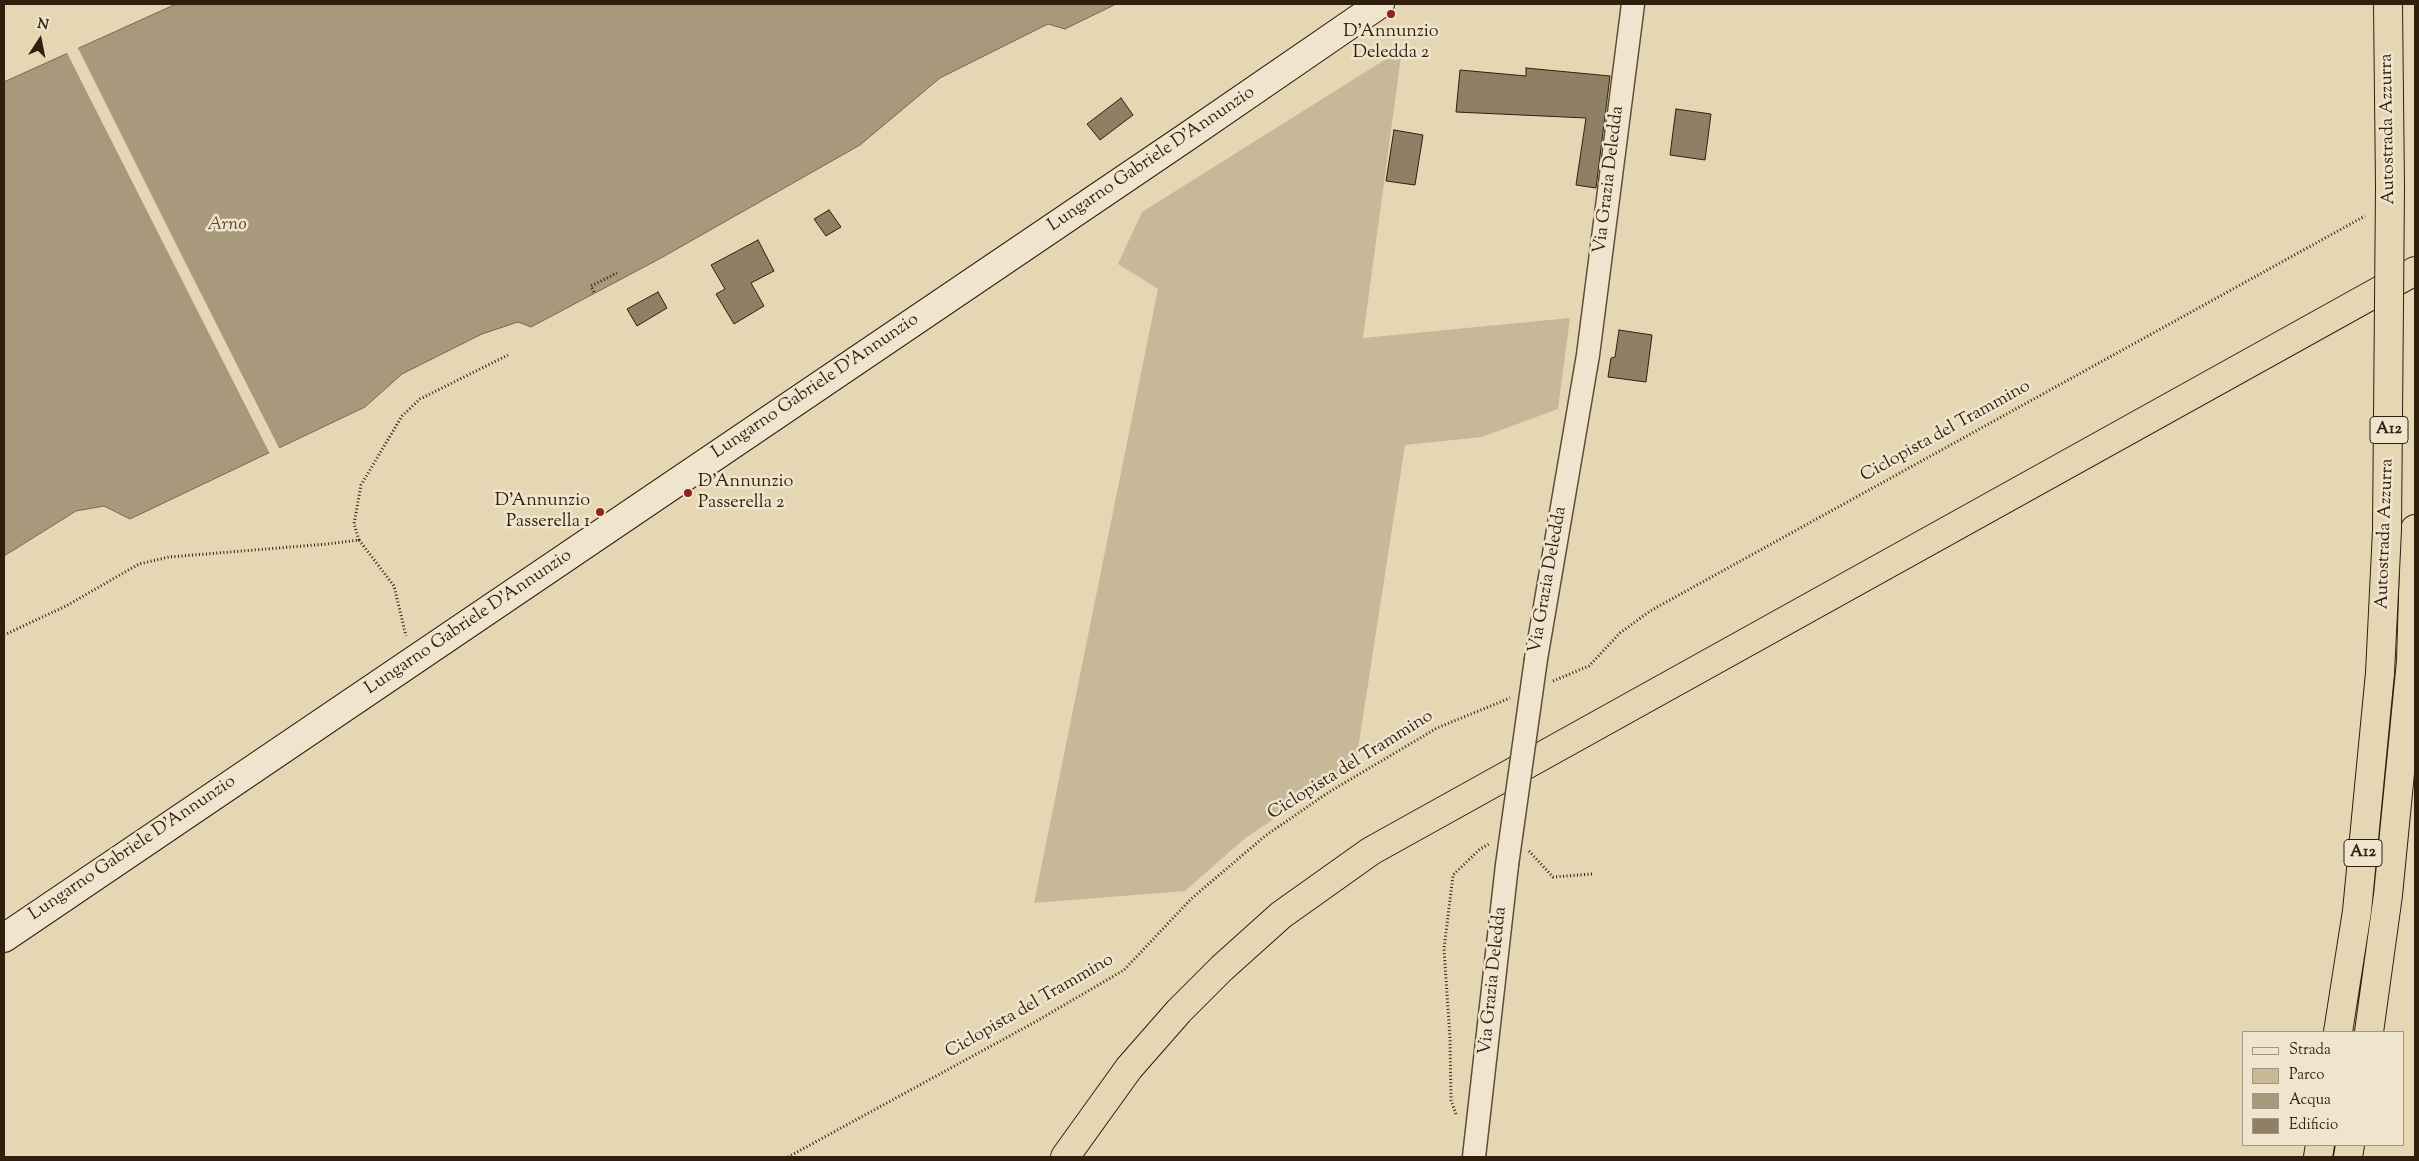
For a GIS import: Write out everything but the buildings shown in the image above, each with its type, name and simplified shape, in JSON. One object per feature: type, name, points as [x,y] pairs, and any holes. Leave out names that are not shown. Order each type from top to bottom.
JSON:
[{"type":"highway","name":"Autostrada Azzurra","points":[[2338,1031],[2357,912],[2374,757],[2388,530],[2390,413],[2388,4]]},
{"type":"highway","points":[[1064,1157],[1129,1068],[1179,1011],[1222,968],[1280,916],[1371,851],[2415,271]]},
{"type":"highway","name":"Autostrada Azzurra","points":[[2368,1031],[2388,895],[2411,661],[2415,529]]},
{"type":"main road","name":"Lungarno Gabriele D'Annunzio","points":[[4,938],[1380,4]]},
{"type":"street","name":"Via Grazia Deledda","points":[[1474,1157],[1507,865],[1536,659],[1588,355],[1633,4]]},
{"type":"path","name":"Ciclopista del Trammino","points":[[1546,683],[1574,674],[1589,666],[1620,633],[1650,610],[2368,214]]},
{"type":"path","points":[[594,292],[591,286],[616,273]]},
{"type":"path","points":[[411,661],[394,586],[359,540],[354,524],[361,485],[402,416],[420,400],[508,354]]},
{"type":"path","points":[[4,635],[66,606],[139,564],[168,557],[359,540]]},
{"type":"path","name":"Ciclopista del Trammino","points":[[788,1157],[1035,1022],[1124,970],[1191,899],[1265,836],[1329,792],[1437,728],[1517,695]]},
{"type":"green space","points":[[1402,49],[1363,338],[1570,318],[1558,409],[1482,437],[1405,445],[1356,762],[1243,840],[1185,891],[1034,903],[1158,289],[1118,264],[1142,212]]},
{"type":"water","name":"Arno","points":[[176,4],[1116,4],[1065,29],[1048,24],[940,78],[860,145],[661,258],[531,327],[518,322],[482,334],[402,374],[365,407],[130,519],[104,506],[76,511],[4,556],[4,82]]},
{"type":"pier","points":[[77,46],[280,450],[270,454],[66,51]]},
{"type":"place","name":"D'Annunzio Deledda 2","points":[[1391,14]]},
{"type":"place","name":"D'Annunzio Passerella 2","points":[[688,493]]},
{"type":"place","name":"D'Annunzio Passerella 1","points":[[600,512]]}]
